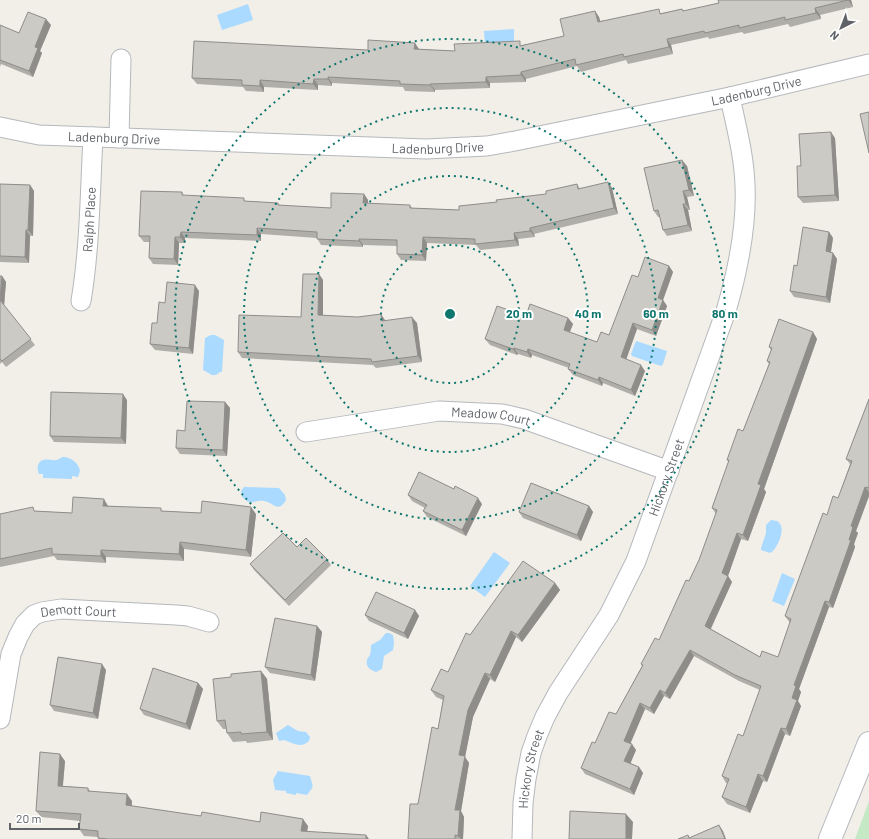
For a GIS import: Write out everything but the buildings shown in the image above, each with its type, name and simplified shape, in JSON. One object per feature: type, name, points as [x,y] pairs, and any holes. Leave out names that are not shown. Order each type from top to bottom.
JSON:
[{"type":"main road","points":[[830,839],[869,743]]},
{"type":"street","points":[[119,138],[121,59]]},
{"type":"street","name":"Ladenburg Drive","points":[[0,127],[39,135],[364,148],[451,149],[487,146],[515,141],[730,97],[869,64]]},
{"type":"street","name":"Hickory Street","points":[[522,839],[523,803],[526,779],[531,753],[537,736],[558,693],[592,643],[616,603],[636,561],[726,311],[735,282],[742,250],[745,184],[741,150],[730,97]]},
{"type":"street","name":"Ralph Place","points":[[81,301],[87,252],[93,137]]},
{"type":"street","name":"Meadow Court","points":[[306,432],[439,411],[502,414],[524,419],[669,470]]},
{"type":"street","name":"Demott Court","points":[[0,719],[11,654],[25,624],[34,615],[42,612],[62,609],[167,614],[188,616],[210,622]]},
{"type":"green space","points":[[869,801],[869,839],[855,839]]},
{"type":"water","points":[[248,4],[253,20],[222,30],[217,15]]},
{"type":"water","points":[[514,29],[514,44],[485,45],[484,31]]},
{"type":"water","points":[[215,335],[224,340],[222,372],[215,375],[203,370],[205,338]]},
{"type":"water","points":[[636,341],[667,351],[663,364],[661,366],[632,356],[631,354]]},
{"type":"water","points":[[62,457],[71,459],[76,463],[80,471],[78,477],[72,476],[72,479],[43,478],[43,474],[39,474],[38,466],[40,462],[44,460],[57,460]]},
{"type":"water","points":[[244,487],[279,488],[285,495],[286,500],[278,507],[264,501],[248,502],[242,497],[241,491]]},
{"type":"water","points":[[771,520],[777,521],[781,525],[782,529],[775,549],[770,553],[761,550],[761,548],[766,533],[766,525]]},
{"type":"water","points":[[494,552],[510,563],[485,597],[470,586]]},
{"type":"water","points":[[782,573],[795,579],[784,606],[772,601]]},
{"type":"water","points":[[386,633],[393,635],[393,650],[384,656],[382,669],[376,672],[370,669],[367,659],[370,656],[371,645],[380,640]]},
{"type":"water","points":[[288,725],[298,731],[306,732],[310,737],[309,741],[303,745],[300,745],[284,740],[279,741],[276,733]]},
{"type":"water","points":[[278,771],[310,776],[312,788],[307,795],[296,793],[296,795],[286,793],[286,791],[275,790],[273,780]]}]
